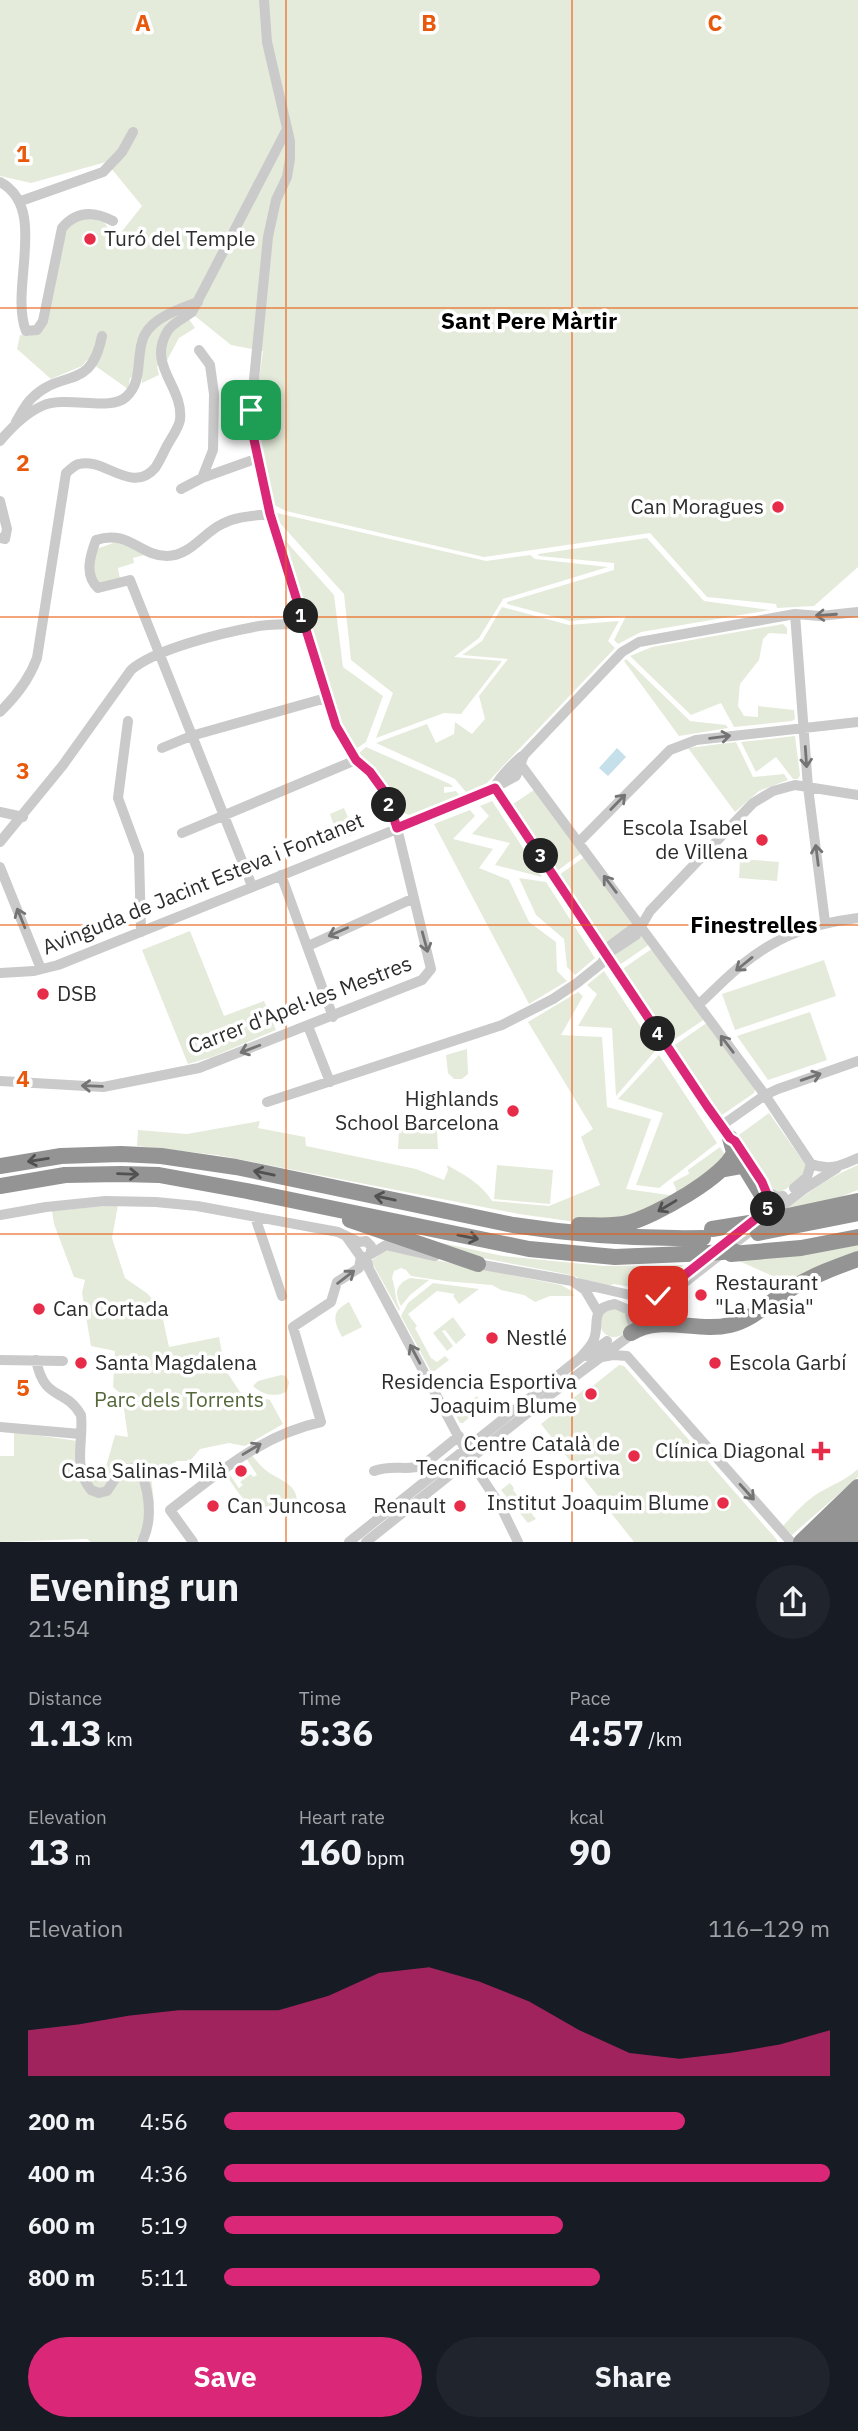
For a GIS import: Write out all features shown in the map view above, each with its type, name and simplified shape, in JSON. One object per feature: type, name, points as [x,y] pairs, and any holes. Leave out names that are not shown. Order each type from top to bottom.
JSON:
[{"type":"highway","points":[[722,1128],[733,1155],[724,1169]]},
{"type":"highway","points":[[0,1166],[61,1156],[161,1156],[236,1167],[549,1231],[628,1238],[708,1240]]},
{"type":"highway","points":[[476,1217],[558,1224],[610,1226],[627,1223],[663,1209],[724,1169],[741,1166],[746,1169],[765,1200],[767,1218]]},
{"type":"highway","points":[[0,1186],[65,1175],[159,1175],[529,1249],[615,1256],[692,1254],[708,1240],[767,1218],[858,1201]]},
{"type":"highway","points":[[808,1212],[858,1194]]},
{"type":"highway","points":[[302,1202],[378,1231],[478,1264]]},
{"type":"highway","points":[[767,1218],[858,1213]]},
{"type":"highway","points":[[733,1252],[858,1227]]},
{"type":"highway","points":[[549,1231],[678,1232],[708,1240],[733,1252],[801,1248],[858,1237]]},
{"type":"highway","points":[[623,1329],[651,1324],[704,1328],[736,1324],[751,1317],[794,1287],[853,1261]]},
{"type":"highway","points":[[801,1542],[858,1487]]},
{"type":"highway","points":[[816,1542],[858,1503]]},
{"type":"highway","points":[[833,1542],[858,1519]]},
{"type":"highway","points":[[852,1542],[858,1536]]},
{"type":"street","name":"Carrer d'Apel·les Mestres","points":[[0,1082],[103,1087],[199,1068],[427,977],[431,969],[397,828],[386,794],[370,772],[356,760],[336,726],[326,698],[270,514],[253,435],[251,410],[268,237],[276,200],[287,177],[290,159],[287,128],[267,42],[264,0]]},
{"type":"street","points":[[0,712],[22,687],[37,658],[66,473],[77,464],[85,463],[93,463],[122,476],[135,477],[155,468],[180,421],[179,400],[166,375],[159,352],[167,330],[192,312],[198,302],[287,128]]},
{"type":"street","points":[[20,201],[103,172],[122,152],[133,132]]},
{"type":"street","points":[[0,183],[20,201],[25,234],[21,314],[26,331],[37,330],[43,321],[62,228],[68,221],[83,214],[99,213],[113,221]]},
{"type":"street","points":[[15,424],[40,407],[60,401],[108,405],[125,399],[136,384],[145,334],[166,315],[198,302]]},
{"type":"street","points":[[0,441],[31,399],[48,387],[92,366],[102,336]]},
{"type":"street","points":[[199,350],[210,365],[214,387],[213,450],[202,478]]},
{"type":"street","points":[[181,489],[202,478],[258,458]]},
{"type":"street","points":[[0,501],[7,529],[2,538]]},
{"type":"street","points":[[252,886],[130,580],[98,588],[94,585],[89,566],[96,540],[107,536],[125,538],[150,552],[166,556],[183,553],[205,535],[233,519],[270,514]]},
{"type":"street","name":"Avinguda de Jacint Esteva i Fontanet","points":[[0,973],[41,969],[141,932],[495,788],[516,776],[520,762],[630,646],[653,639],[795,614],[820,616],[858,612]]},
{"type":"street","points":[[795,614],[808,787],[825,922]]},
{"type":"street","points":[[0,842],[23,817],[131,670],[141,661],[160,653],[257,626],[304,624]]},
{"type":"street","points":[[162,748],[191,736],[326,698]]},
{"type":"street","points":[[128,721],[118,798],[139,855],[141,932]]},
{"type":"street","points":[[579,842],[658,761],[678,745],[696,740],[858,723]]},
{"type":"street","points":[[182,833],[356,760]]},
{"type":"street","points":[[520,762],[811,1164],[836,1168]]},
{"type":"street","points":[[267,1102],[502,1025],[553,999],[598,966],[614,942],[641,926],[650,911],[754,803],[773,791],[795,785],[858,795]]},
{"type":"street","points":[[495,788],[722,1128],[735,1141],[766,1191],[777,1197],[783,1196]]},
{"type":"street","points":[[0,812],[23,817]]},
{"type":"street","points":[[0,867],[41,969]]},
{"type":"street","points":[[281,875],[332,1017]]},
{"type":"street","points":[[307,946],[414,898]]},
{"type":"street","points":[[698,1005],[741,965],[766,947],[793,933],[825,922],[858,918]]},
{"type":"street","points":[[308,1026],[330,1082]]},
{"type":"street","points":[[722,1128],[759,1091],[858,1061]]},
{"type":"street","points":[[596,1329],[601,1337],[649,1316],[661,1303],[804,1189],[836,1168],[858,1158]]},
{"type":"street","points":[[362,1252],[386,1245],[643,1298],[652,1297],[663,1292],[767,1218],[783,1196],[807,1177],[811,1164]]},
{"type":"street","points":[[766,1191],[767,1218]]},
{"type":"street","points":[[0,1216],[46,1207],[105,1201],[156,1202],[255,1217],[346,1236],[362,1252],[518,1542]]},
{"type":"street","points":[[255,1217],[282,1296]]},
{"type":"street","points":[[193,1542],[170,1510],[249,1450],[283,1433],[321,1422],[293,1327],[331,1302],[337,1282],[359,1268],[362,1252]]},
{"type":"street","points":[[572,1282],[585,1290],[598,1312]]},
{"type":"street","points":[[349,1542],[596,1360],[623,1329],[637,1301],[643,1298]]},
{"type":"street","points":[[661,1303],[664,1318],[680,1325]]},
{"type":"street","points":[[366,1542],[580,1358],[591,1347],[598,1312],[614,1304],[623,1329],[619,1348],[791,1542]]},
{"type":"street","points":[[580,1358],[589,1355],[623,1329]]},
{"type":"street","points":[[596,1360],[613,1355],[627,1356]]},
{"type":"street","points":[[0,1360],[63,1361]]},
{"type":"street","points":[[36,1360],[40,1377],[52,1394],[68,1398],[80,1412],[82,1441],[79,1468],[91,1490],[99,1493],[107,1490],[121,1470],[136,1468],[141,1471],[150,1515],[142,1542]]},
{"type":"street","points":[[0,1427],[80,1434]]},
{"type":"street","points":[[374,1471],[390,1466],[422,1466],[459,1436]]},
{"type":"green space","points":[[0,0],[858,0],[858,567],[814,606],[777,608],[776,604],[707,597],[650,533],[484,557],[286,511],[274,505],[259,458],[255,406],[263,351],[231,345],[195,316],[189,319],[195,328],[179,338],[166,362],[157,366],[159,375],[142,383],[142,374],[130,378],[128,389],[87,360],[82,366],[51,379],[17,349],[20,335],[30,336],[41,328],[63,233],[68,225],[83,217],[104,222],[112,234],[119,235],[142,206],[106,162],[31,183],[0,176]]},
{"type":"green space","points":[[277,513],[486,561],[530,555],[535,559],[608,567],[503,599],[479,638],[454,657],[502,661],[461,714],[444,713],[376,738],[393,693],[351,660],[344,594],[279,522]]},
{"type":"green space","points":[[647,538],[704,601],[770,610],[641,632],[618,644],[614,640],[626,616],[570,621],[507,604],[614,570],[614,563],[538,554]]},
{"type":"green space","points":[[284,539],[334,595],[343,667],[383,696],[366,742],[356,749],[341,725],[332,702]]},
{"type":"green space","points":[[119,541],[148,554],[133,558],[134,563],[118,568],[120,579],[103,586],[96,582],[92,568],[96,549]]},
{"type":"green space","points":[[502,607],[569,625],[619,621],[608,641],[615,648],[487,783],[466,792],[455,779],[376,743],[427,724],[436,743],[454,734],[455,722],[472,734],[485,719],[479,696],[508,659],[462,655],[482,641]]},
{"type":"green space","points":[[783,624],[787,628],[787,634],[769,633],[763,639],[759,660],[740,684],[738,706],[744,716],[758,717],[758,706],[794,710],[795,719],[792,721],[734,727],[721,703],[691,715],[630,656],[652,647]]},
{"type":"green space","points":[[626,659],[690,721],[726,725],[728,728],[679,736],[624,661]]},
{"type":"green space","points":[[795,736],[800,775],[798,779],[793,779],[776,757],[756,772],[741,742]]},
{"type":"green space","points":[[736,742],[753,777],[784,774],[788,780],[759,791],[735,812],[688,748]]},
{"type":"green space","points":[[366,747],[450,784],[453,787],[444,787],[444,793],[456,791],[459,795],[409,815],[396,810],[378,774],[359,753]]},
{"type":"green space","points":[[537,788],[583,852],[557,871],[513,804]]},
{"type":"green space","points":[[492,801],[542,877],[495,865],[510,843],[472,834],[489,816],[480,806]]},
{"type":"green space","points":[[344,808],[355,834],[339,840],[330,814]]},
{"type":"green space","points":[[470,810],[475,816],[453,839],[493,849],[479,868],[509,880],[529,922],[556,942],[557,971],[567,981],[529,1004],[434,824]]},
{"type":"green space","points":[[586,856],[633,922],[632,926],[607,943],[601,939],[559,875]]},
{"type":"green space","points":[[740,859],[779,862],[777,881],[739,878]]},
{"type":"green space","points":[[519,878],[546,882],[595,958],[575,975],[567,967],[564,939],[536,915]]},
{"type":"green space","points":[[190,931],[224,1016],[264,1001],[276,1030],[212,1057],[188,1064],[142,950]]},
{"type":"green space","points":[[642,936],[650,944],[618,966],[614,955]]},
{"type":"green space","points":[[653,948],[705,1019],[669,1043],[621,970]]},
{"type":"green space","points":[[824,960],[836,996],[735,1030],[722,994]]},
{"type":"green space","points":[[604,971],[656,1050],[616,1096],[612,1028],[578,1026],[597,994],[587,985]]},
{"type":"green space","points":[[578,992],[583,996],[561,1035],[602,1037],[607,1107],[651,1119],[626,1189],[676,1196],[623,1220],[576,1222],[519,1214],[217,1155],[137,1146],[138,1130],[187,1134],[260,1121],[258,1128],[305,1137],[306,1146],[416,1169],[444,1180],[447,1165],[478,1185],[492,1201],[549,1206],[600,1185],[581,1137],[593,1129],[528,1022]]},
{"type":"green space","points":[[810,1012],[827,1060],[768,1080],[737,1036]]},
{"type":"green space","points":[[708,1022],[755,1089],[754,1093],[722,1115],[718,1115],[672,1047]]},
{"type":"green space","points":[[467,1049],[468,1074],[462,1079],[454,1079],[448,1073],[446,1055]]},
{"type":"green space","points":[[659,1055],[717,1143],[659,1188],[636,1185],[663,1113],[618,1099]]},
{"type":"green space","points":[[769,1113],[808,1168],[804,1178],[779,1193],[770,1190],[736,1137]]},
{"type":"green space","points":[[399,1130],[437,1130],[438,1149],[398,1149]]},
{"type":"green space","points":[[720,1147],[727,1158],[676,1196],[673,1182],[689,1174],[688,1170]]},
{"type":"green space","points":[[497,1165],[553,1170],[550,1204],[494,1199]]},
{"type":"green space","points":[[858,1165],[858,1190],[835,1199],[783,1212],[819,1185]]},
{"type":"green space","name":"Parc dels Torrents","points":[[118,1205],[112,1238],[125,1278],[148,1294],[161,1310],[169,1347],[219,1337],[225,1369],[240,1392],[270,1400],[283,1424],[245,1446],[229,1443],[200,1449],[190,1461],[177,1461],[151,1475],[154,1504],[143,1532],[135,1542],[91,1542],[87,1539],[0,1542],[0,1456],[14,1456],[14,1432],[78,1441],[75,1475],[104,1474],[115,1435],[128,1437],[122,1395],[113,1387],[115,1351],[91,1346],[82,1293],[85,1280],[74,1277],[54,1224],[52,1211]]},
{"type":"green space","points":[[399,1234],[503,1256],[604,1266],[684,1265],[647,1290],[614,1284],[604,1287],[571,1275],[477,1257]]},
{"type":"green space","points":[[858,1243],[858,1254],[783,1284],[777,1278],[739,1261]]},
{"type":"green space","points":[[385,1250],[561,1285],[572,1291],[574,1296],[550,1296],[535,1302],[524,1295],[492,1285],[411,1276],[401,1268],[394,1271],[392,1278],[399,1311],[371,1261]]},
{"type":"green space","points":[[410,1278],[429,1280],[401,1306],[397,1297],[398,1289]]},
{"type":"green space","points":[[433,1283],[479,1289],[459,1304],[453,1296],[455,1294],[437,1291],[408,1314],[417,1326],[415,1328],[431,1358],[437,1362],[445,1356],[449,1360],[432,1373],[401,1316],[408,1303]]},
{"type":"green space","points":[[349,1302],[362,1327],[342,1337],[335,1317],[339,1309]]},
{"type":"green space","points":[[614,1309],[624,1313],[628,1323],[624,1333],[614,1337],[604,1333],[600,1323],[604,1313]]},
{"type":"green space","points":[[453,1317],[466,1335],[456,1344],[445,1330],[442,1331],[453,1346],[447,1351],[433,1333]]},
{"type":"green space","name":"Centre Català de Tecnificació Esportiva","points":[[619,1365],[624,1366],[777,1542],[634,1542],[541,1424]]},
{"type":"green space","points":[[286,1376],[289,1382],[287,1391],[283,1393],[261,1392],[253,1386],[258,1381]]},
{"type":"green space","points":[[477,1396],[482,1405],[460,1423],[454,1412],[464,1402],[467,1404]]},
{"type":"green space","points":[[251,1454],[265,1470],[293,1488],[297,1498],[296,1505],[263,1507],[242,1498],[227,1477],[230,1475],[239,1488],[243,1485],[240,1482],[251,1474],[253,1477],[257,1475],[246,1458]]},
{"type":"green space","points":[[858,1469],[858,1477],[792,1535],[783,1526],[809,1499]]},
{"type":"green space","points":[[510,1483],[536,1519],[528,1523],[501,1490]]},
{"type":"water","points":[[617,748],[626,757],[608,776],[599,768]]},
{"type":"place","name":"Turó del Temple","points":[[90,239]]},
{"type":"place","name":"Can Moragues","points":[[778,507]]},
{"type":"place","name":"Escola Isabel de Villena","points":[[762,840]]},
{"type":"place","name":"DSB","points":[[43,994]]},
{"type":"place","name":"Highlands School Barcelona","points":[[513,1111]]},
{"type":"place","name":"Restaurant \"La Masia\"","points":[[701,1295]]},
{"type":"place","name":"Can Cortada","points":[[39,1309]]},
{"type":"place","name":"Nestlé","points":[[492,1338]]},
{"type":"place","name":"Santa Magdalena","points":[[81,1363]]},
{"type":"place","name":"Escola Garbí","points":[[715,1363]]},
{"type":"place","name":"Residencia Esportiva Joaquim Blume","points":[[591,1394]]},
{"type":"place","name":"Clínica Diagonal","points":[[821,1451]]},
{"type":"place","name":"Centre Català de Tecnificació Esportiva","points":[[634,1456]]},
{"type":"place","name":"Casa Salinas-Milà","points":[[241,1471]]},
{"type":"place","name":"Institut Joaquim Blume","points":[[723,1503]]},
{"type":"place","name":"Can Juncosa","points":[[213,1506]]},
{"type":"place","name":"Renault","points":[[460,1506]]},
{"type":"district","name":"Sant Pere Màrtir","points":[[529,321]]},
{"type":"district","name":"Finestrelles","points":[[754,925]]},
{"type":"route","points":[[251,410],[253,435],[270,514],[326,698],[344,741],[356,760],[370,772],[386,794],[397,828],[495,788],[707,1106],[735,1141],[762,1182],[772,1206],[658,1296]]}]
